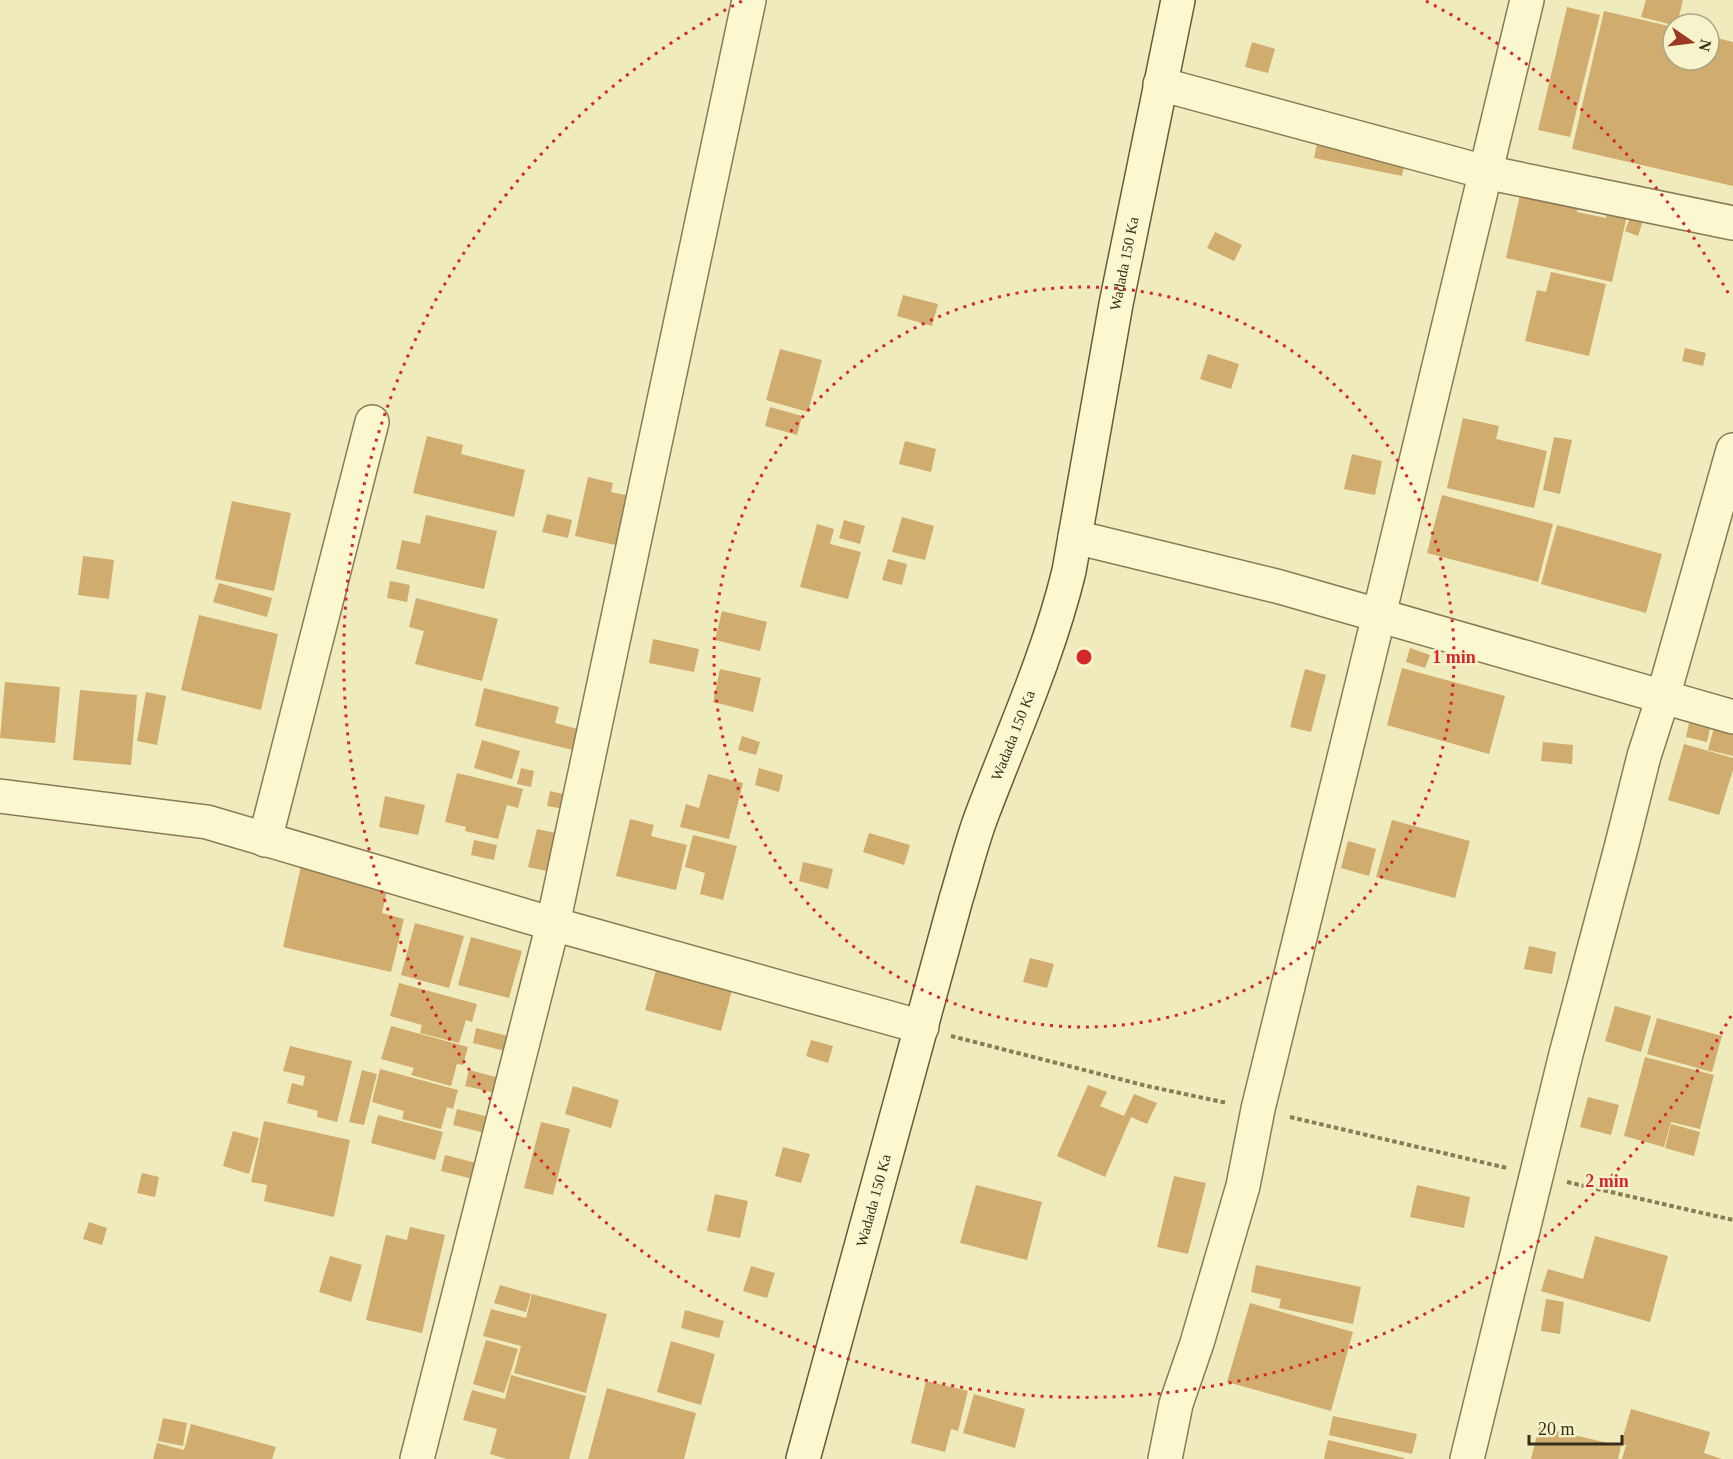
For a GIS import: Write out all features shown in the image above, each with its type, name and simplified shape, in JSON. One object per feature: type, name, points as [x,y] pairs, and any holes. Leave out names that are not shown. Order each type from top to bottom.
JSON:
[{"type":"street","points":[[417,1459],[554,924],[749,0]]},
{"type":"street","name":"Wadada 150 Ka","points":[[803,1459],[956,899],[982,815],[1018,724],[1061,604],[1070,571],[1123,271],[1178,0]]},
{"type":"street","points":[[1165,1459],[1176,1404],[1197,1343],[1243,1186],[1258,1109],[1527,0]]},
{"type":"street","points":[[1160,84],[1485,172],[1733,223]]},
{"type":"street","points":[[265,840],[372,422]]},
{"type":"street","points":[[1467,1459],[1566,1054],[1644,756],[1733,450]]},
{"type":"street","points":[[1075,537],[1280,587],[1733,717]]},
{"type":"street","points":[[0,796],[207,822],[554,924],[922,1028]]},
{"type":"path","points":[[922,1028],[1147,1086],[1258,1109],[1733,1220]]},
{"type":"building","points":[[1646,0],[1683,0],[1680,12],[1661,12],[1661,22],[1641,17]]},
{"type":"building","points":[[1567,7],[1600,15],[1570,137],[1538,130]]},
{"type":"building","points":[[1604,11],[1661,24],[1661,72],[1721,72],[1721,39],[1733,42],[1733,186],[1572,149]]},
{"type":"building","points":[[1252,42],[1275,49],[1268,73],[1245,67]]},
{"type":"building","points":[[1319,134],[1407,153],[1402,176],[1314,158]]},
{"type":"building","points":[[1581,190],[1577,212],[1606,218],[1610,198],[1630,202],[1612,282],[1506,258],[1520,195]]},
{"type":"building","points":[[1635,204],[1647,208],[1638,236],[1625,231]]},
{"type":"building","points":[[1215,232],[1242,245],[1234,261],[1207,248]]},
{"type":"building","points":[[1551,272],[1606,284],[1589,356],[1525,341],[1537,290],[1546,292]]},
{"type":"building","points":[[903,295],[938,304],[932,326],[897,316]]},
{"type":"building","points":[[1685,348],[1706,353],[1703,366],[1682,361]]},
{"type":"building","points":[[780,349],[822,360],[808,412],[766,400]]},
{"type":"building","points":[[1208,354],[1239,364],[1231,389],[1200,379]]},
{"type":"building","points":[[770,407],[802,416],[797,435],[765,426]]},
{"type":"building","points":[[1463,418],[1499,426],[1496,439],[1547,451],[1534,508],[1447,488]]},
{"type":"building","points":[[427,436],[463,445],[461,454],[525,470],[514,517],[413,493]]},
{"type":"building","points":[[1554,437],[1572,440],[1560,494],[1543,490]]},
{"type":"building","points":[[905,441],[936,449],[931,472],[899,464]]},
{"type":"building","points":[[1352,454],[1382,461],[1375,495],[1344,489]]},
{"type":"building","points":[[588,477],[613,483],[611,492],[640,498],[629,548],[575,536]]},
{"type":"building","points":[[1442,495],[1553,524],[1538,582],[1427,553]]},
{"type":"building","points":[[232,501],[291,513],[274,591],[215,579]]},
{"type":"building","points":[[547,514],[572,520],[568,538],[542,532]]},
{"type":"building","points":[[426,515],[497,531],[484,589],[396,569],[402,540],[420,544]]},
{"type":"building","points":[[902,517],[934,526],[925,560],[892,552]]},
{"type":"building","points":[[844,520],[865,526],[860,544],[839,538]]},
{"type":"building","points":[[817,524],[834,529],[830,544],[861,552],[848,599],[800,587]]},
{"type":"building","points":[[1557,525],[1662,554],[1646,613],[1541,584]]},
{"type":"building","points":[[83,556],[114,560],[109,599],[78,595]]},
{"type":"building","points":[[888,559],[907,564],[902,585],[882,580]]},
{"type":"building","points":[[390,581],[410,585],[407,602],[387,598]]},
{"type":"building","points":[[219,583],[272,598],[267,617],[213,602]]},
{"type":"building","points":[[416,598],[498,619],[482,681],[415,664],[424,631],[409,627]]},
{"type":"building","points":[[722,611],[767,622],[760,651],[715,640]]},
{"type":"building","points":[[199,615],[278,634],[261,710],[181,690]]},
{"type":"building","points":[[653,639],[699,649],[694,672],[649,663]]},
{"type":"building","points":[[1410,648],[1430,655],[1425,668],[1406,662]]},
{"type":"building","points":[[1402,668],[1505,696],[1489,754],[1387,725]]},
{"type":"building","points":[[720,669],[761,678],[753,712],[713,702]]},
{"type":"building","points":[[1305,669],[1326,675],[1311,732],[1290,727]]},
{"type":"building","points":[[5,682],[60,687],[55,743],[0,738]]},
{"type":"building","points":[[484,688],[559,707],[555,723],[578,729],[573,750],[475,726]]},
{"type":"building","points":[[80,690],[137,695],[131,765],[73,760]]},
{"type":"building","points":[[146,692],[166,696],[157,745],[137,741]]},
{"type":"building","points":[[1689,723],[1710,729],[1707,742],[1686,737]]},
{"type":"building","points":[[1714,727],[1733,732],[1733,756],[1708,750]]},
{"type":"building","points":[[742,736],[760,742],[756,755],[738,750]]},
{"type":"building","points":[[482,740],[520,751],[512,779],[474,768]]},
{"type":"building","points":[[1543,742],[1573,745],[1572,764],[1541,761]]},
{"type":"building","points":[[1684,744],[1733,758],[1733,770],[1719,815],[1668,800]]},
{"type":"building","points":[[521,768],[534,771],[531,787],[517,784]]},
{"type":"building","points":[[759,768],[783,775],[779,792],[755,785]]},
{"type":"building","points":[[457,773],[523,789],[518,808],[507,805],[498,839],[465,831],[466,827],[445,822]]},
{"type":"building","points":[[708,774],[743,783],[729,839],[680,827],[686,804],[699,808]]},
{"type":"building","points":[[550,791],[567,795],[564,809],[547,806]]},
{"type":"building","points":[[385,796],[425,805],[418,835],[379,827]]},
{"type":"building","points":[[630,819],[654,825],[651,836],[687,845],[676,890],[616,876]]},
{"type":"building","points":[[1392,820],[1470,841],[1455,898],[1376,877]]},
{"type":"building","points":[[537,829],[565,835],[556,873],[528,867]]},
{"type":"building","points":[[869,833],[910,845],[904,865],[863,852]]},
{"type":"building","points":[[693,835],[737,846],[723,900],[700,894],[705,873],[685,867]]},
{"type":"building","points":[[474,840],[497,845],[494,860],[471,855]]},
{"type":"building","points":[[1348,841],[1376,849],[1369,876],[1341,868]]},
{"type":"building","points":[[803,862],[833,869],[828,889],[799,881]]},
{"type":"building","points":[[301,866],[388,885],[382,913],[404,919],[391,972],[283,947]]},
{"type":"building","points":[[415,923],[464,936],[449,988],[401,975]]},
{"type":"building","points":[[471,937],[522,951],[509,998],[458,985]]},
{"type":"building","points":[[1529,946],[1556,952],[1552,974],[1524,969]]},
{"type":"building","points":[[1030,958],[1054,964],[1047,988],[1023,982]]},
{"type":"building","points":[[658,963],[734,983],[721,1031],[645,1010]]},
{"type":"building","points":[[399,983],[477,1004],[472,1022],[466,1020],[459,1043],[420,1033],[422,1025],[390,1016]]},
{"type":"building","points":[[1615,1006],[1651,1016],[1641,1052],[1605,1041]]},
{"type":"building","points":[[1657,1018],[1722,1036],[1712,1072],[1647,1054]]},
{"type":"building","points":[[391,1026],[468,1047],[463,1065],[457,1064],[451,1086],[411,1075],[414,1068],[381,1059]]},
{"type":"building","points":[[476,1028],[508,1036],[505,1051],[473,1043]]},
{"type":"building","points":[[811,1040],[833,1046],[828,1063],[806,1056]]},
{"type":"building","points":[[290,1046],[352,1061],[337,1122],[317,1117],[318,1111],[287,1103],[292,1083],[303,1086],[305,1076],[283,1071]]},
{"type":"building","points":[[1645,1057],[1714,1075],[1700,1129],[1671,1122],[1664,1147],[1624,1136]]},
{"type":"building","points":[[380,1069],[458,1090],[453,1109],[447,1107],[441,1129],[402,1119],[404,1111],[372,1102]]},
{"type":"building","points":[[362,1070],[377,1074],[364,1125],[349,1122]]},
{"type":"building","points":[[469,1070],[500,1078],[496,1093],[465,1086]]},
{"type":"building","points":[[1088,1085],[1107,1092],[1100,1106],[1124,1116],[1134,1094],[1157,1103],[1147,1124],[1131,1117],[1105,1177],[1057,1156]]},
{"type":"building","points":[[573,1086],[619,1100],[611,1128],[565,1114]]},
{"type":"building","points":[[1588,1097],[1619,1105],[1611,1135],[1580,1127]]},
{"type":"building","points":[[457,1109],[489,1117],[485,1133],[453,1125]]},
{"type":"building","points":[[378,1115],[443,1132],[435,1160],[371,1143]]},
{"type":"building","points":[[264,1121],[350,1140],[334,1217],[264,1201],[267,1185],[251,1182]]},
{"type":"building","points":[[541,1122],[570,1129],[553,1195],[524,1188]]},
{"type":"building","points":[[1671,1124],[1700,1132],[1694,1156],[1665,1148]]},
{"type":"building","points":[[233,1131],[259,1138],[249,1174],[223,1166]]},
{"type":"building","points":[[783,1147],[810,1154],[801,1183],[775,1176]]},
{"type":"building","points":[[445,1155],[476,1163],[473,1179],[441,1171]]},
{"type":"building","points":[[142,1173],[159,1177],[155,1197],[137,1193]]},
{"type":"building","points":[[1174,1176],[1206,1183],[1188,1254],[1157,1247]]},
{"type":"building","points":[[976,1185],[1042,1202],[1027,1260],[960,1243]]},
{"type":"building","points":[[1417,1185],[1470,1197],[1464,1228],[1410,1217]]},
{"type":"building","points":[[715,1194],[748,1201],[740,1238],[707,1231]]},
{"type":"building","points":[[89,1222],[107,1228],[102,1245],[83,1239]]},
{"type":"building","points":[[410,1227],[445,1235],[422,1333],[366,1320],[386,1235],[407,1240]]},
{"type":"building","points":[[1595,1236],[1668,1256],[1650,1322],[1541,1291],[1548,1269],[1583,1279]]},
{"type":"building","points":[[330,1256],[362,1265],[351,1302],[319,1292]]},
{"type":"building","points":[[1256,1265],[1361,1287],[1353,1324],[1279,1308],[1281,1299],[1251,1292]]},
{"type":"building","points":[[751,1266],[775,1273],[767,1298],[743,1291]]},
{"type":"building","points":[[500,1285],[531,1294],[526,1312],[494,1303]]},
{"type":"building","points":[[532,1294],[607,1314],[586,1393],[514,1373],[521,1346],[483,1336],[491,1309],[526,1318]]},
{"type":"building","points":[[1546,1299],[1564,1302],[1560,1334],[1541,1331]]},
{"type":"building","points":[[1250,1303],[1353,1332],[1331,1411],[1227,1382]]},
{"type":"building","points":[[685,1310],[724,1321],[719,1338],[681,1328]]},
{"type":"building","points":[[486,1340],[518,1349],[504,1393],[473,1384]]},
{"type":"building","points":[[671,1341],[715,1354],[701,1405],[657,1392]]},
{"type":"building","points":[[511,1375],[586,1396],[569,1459],[507,1459],[490,1454],[497,1429],[463,1420],[472,1390],[505,1399]]},
{"type":"building","points":[[926,1381],[968,1391],[958,1431],[951,1429],[945,1452],[911,1443]]},
{"type":"building","points":[[607,1388],[696,1413],[684,1459],[588,1459]]},
{"type":"building","points":[[974,1394],[1025,1409],[1015,1448],[963,1433]]},
{"type":"building","points":[[1631,1409],[1710,1432],[1704,1453],[1722,1459],[1622,1459],[1626,1445],[1621,1444]]},
{"type":"building","points":[[1333,1416],[1417,1434],[1412,1454],[1329,1435]]},
{"type":"building","points":[[163,1418],[187,1423],[183,1446],[158,1441]]},
{"type":"building","points":[[191,1424],[276,1447],[272,1459],[153,1459],[157,1443],[184,1450]]},
{"type":"building","points":[[1539,1427],[1621,1446],[1618,1459],[1531,1459]]},
{"type":"building","points":[[1328,1440],[1404,1458],[1404,1459],[1324,1459]]}]
